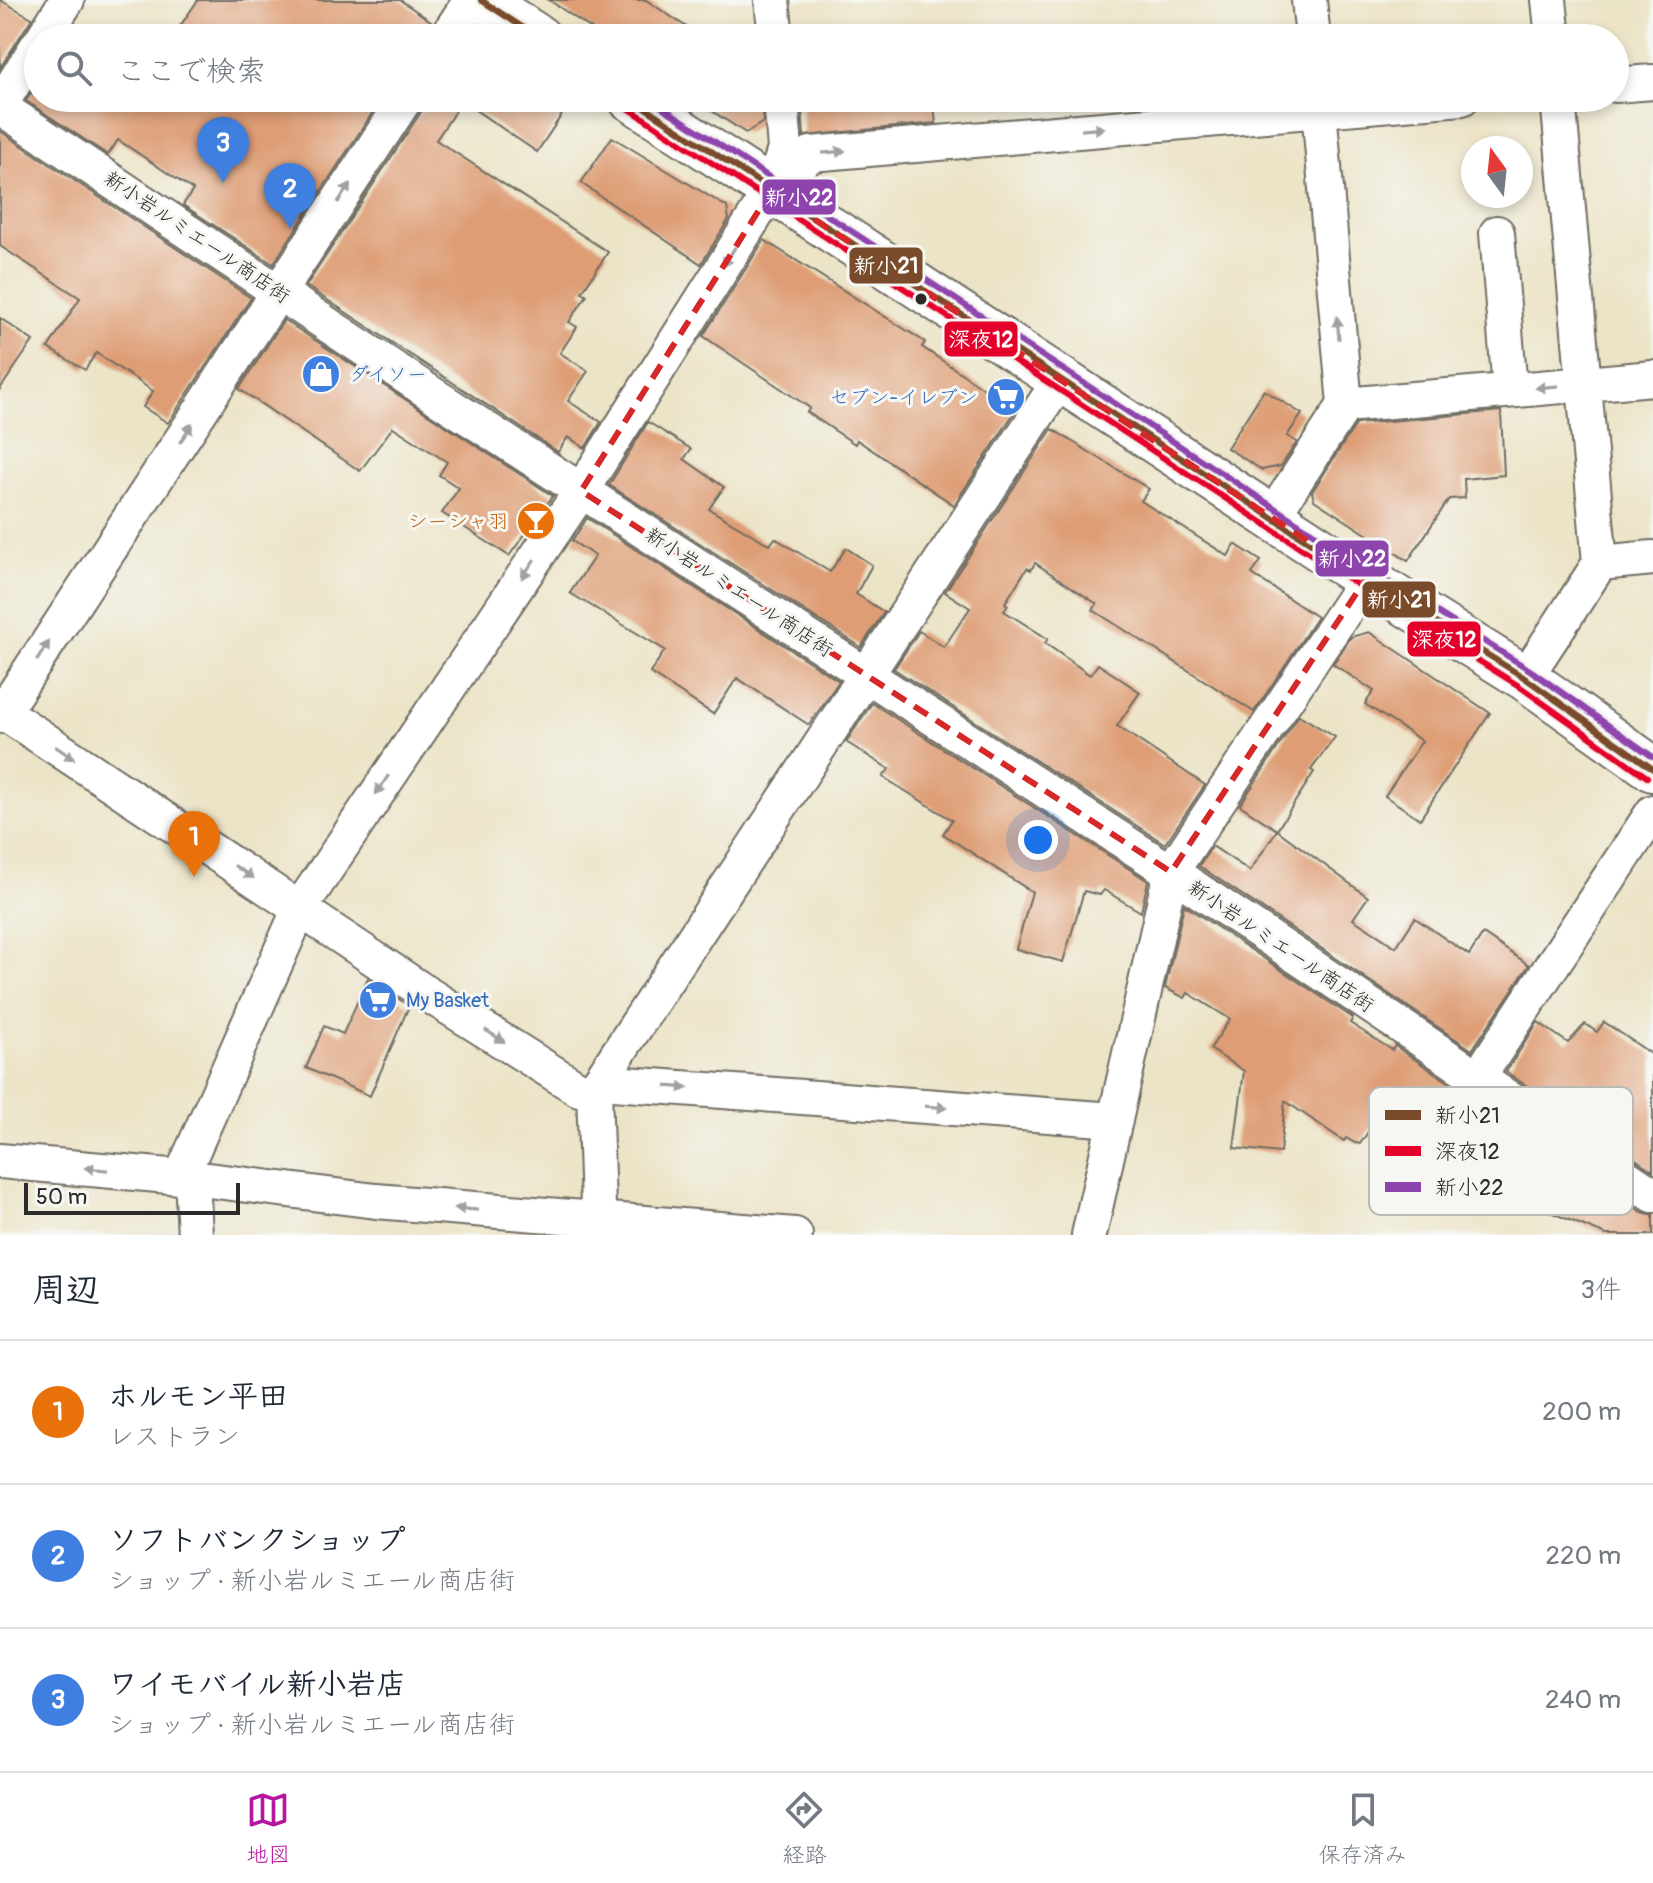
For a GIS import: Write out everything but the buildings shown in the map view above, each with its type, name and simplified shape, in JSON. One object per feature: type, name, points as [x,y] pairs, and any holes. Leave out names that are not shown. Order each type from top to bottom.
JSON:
[{"type":"main road","points":[[481,0],[518,24]]},
{"type":"main road","points":[[651,112],[1060,380],[1273,515],[1366,579],[1525,678],[1653,769]]},
{"type":"street","points":[[52,24],[67,0]]},
{"type":"street","points":[[455,24],[471,0]]},
{"type":"street","points":[[772,0],[775,24]]},
{"type":"street","points":[[1309,0],[1312,24]]},
{"type":"street","points":[[1549,0],[1552,24]]},
{"type":"street","points":[[0,106],[24,67]]},
{"type":"street","points":[[1629,84],[1653,82]]},
{"type":"street","name":"新小岩ルミエール商店街","points":[[0,106],[142,198],[278,293],[1171,872],[1489,1087]]},
{"type":"street","points":[[397,112],[1,713],[579,1089],[596,1086],[1115,1120]]},
{"type":"street","points":[[195,1235],[186,1177],[300,908],[581,491],[771,191],[785,149],[782,112]]},
{"type":"street","points":[[771,191],[811,154],[1238,112]]},
{"type":"street","points":[[1273,515],[1345,405],[1320,112]]},
{"type":"street","points":[[1525,678],[1600,563],[1559,112]]},
{"type":"street","points":[[1497,233],[1510,390]]},
{"type":"street","points":[[1345,405],[1653,378]]},
{"type":"street","points":[[599,1228],[596,1086],[1060,380]]},
{"type":"street","points":[[1600,563],[1653,558]]},
{"type":"street","points":[[1089,1235],[1171,872],[1366,579]]},
{"type":"street","points":[[1477,1079],[1653,812]]},
{"type":"street","points":[[0,1161],[186,1177],[599,1228],[795,1235]]},
{"type":"street","name":"新小岩ルミエール商店街","points":[[1633,1182],[1653,1195]]},
{"type":"highlighted area","points":[[771,191],[1366,579],[1171,872],[581,491]]},
{"type":"transit line","name":"新小21","points":[[481,0],[518,24]]},
{"type":"transit line","name":"深夜12","points":[[634,112],[1361,587],[1519,686],[1647,777]]},
{"type":"transit line","name":"新小21","points":[[651,112],[1366,579],[1525,678],[1653,769]]},
{"type":"transit line","name":"新小22","points":[[669,112],[1371,571],[1530,670],[1653,757]]},
{"type":"place","name":"ワイモバイル新小岩店","points":[[223,183]]},
{"type":"place","name":"ソフトバンクショップ","points":[[290,229]]},
{"type":"place","name":"ダイソー","points":[[321,374]]},
{"type":"place","name":"セブン-イレブン","points":[[1006,397]]},
{"type":"place","name":"シーシャ羽","points":[[536,521]]},
{"type":"place","name":"ホルモン平田","points":[[194,877]]},
{"type":"place","name":"My Basket","points":[[378,1000]]}]
